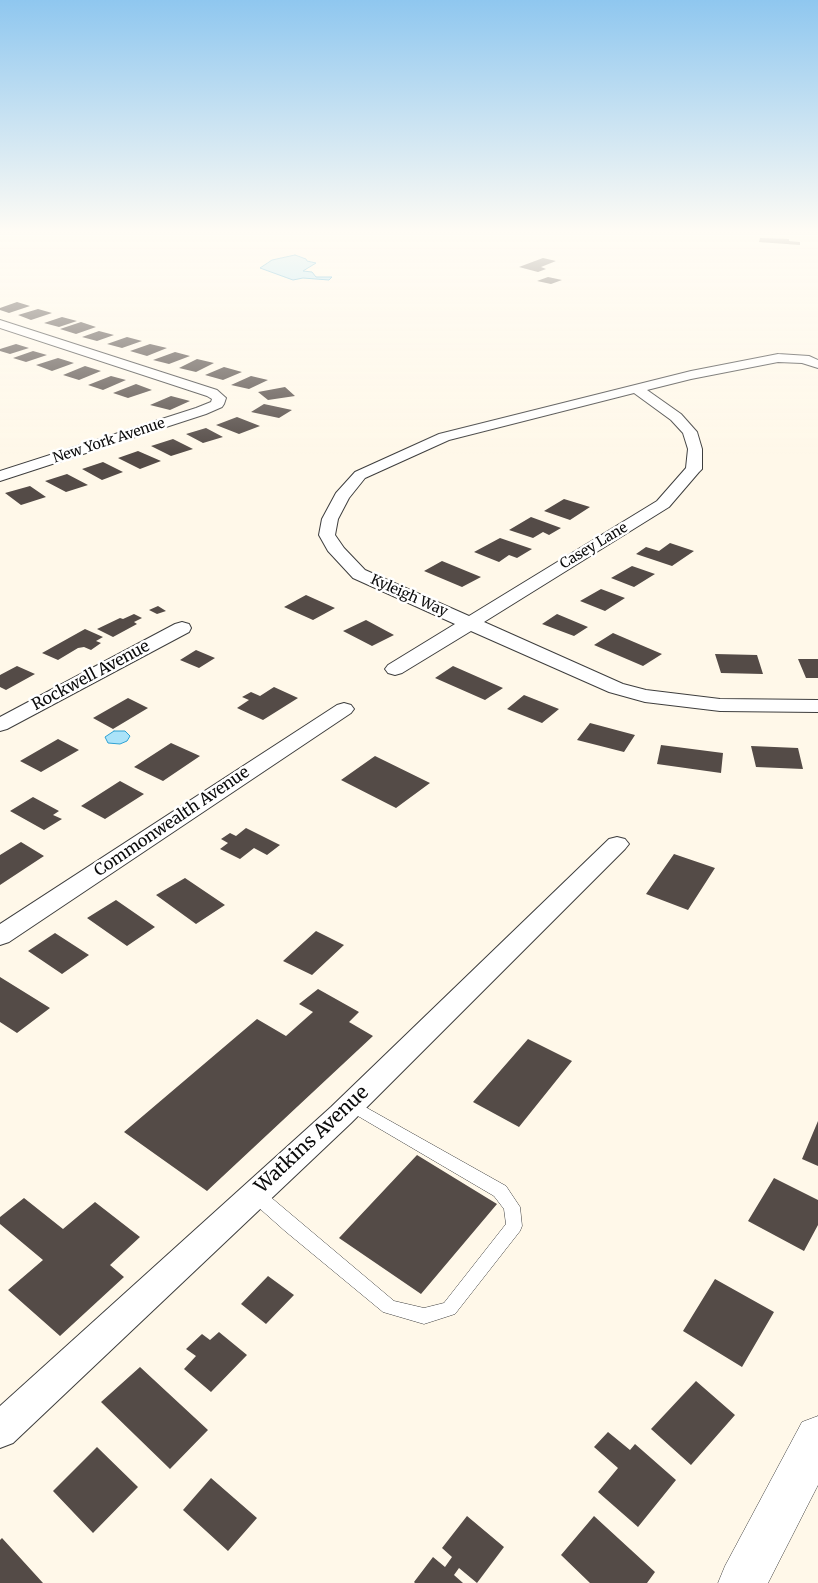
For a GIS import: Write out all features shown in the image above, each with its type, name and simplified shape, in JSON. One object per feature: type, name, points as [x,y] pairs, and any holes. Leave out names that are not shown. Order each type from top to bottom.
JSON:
[{"type":"street","name":"New York Avenue","points":[[0,324],[212,393],[219,398],[217,404],[201,411],[0,476]]},
{"type":"street","name":"Kyleigh Way","points":[[818,364],[804,359],[778,358],[692,375],[444,437],[360,475],[342,496],[330,519],[327,535],[337,551],[359,574],[616,688],[645,696],[720,705],[818,706]]},
{"type":"street","name":"Casey Lane","points":[[395,669],[663,504],[694,469],[695,448],[690,432],[676,417],[637,389]]},
{"type":"street","name":"Rockwell Avenue","points":[[0,725],[182,628]]},
{"type":"street","name":"Commonwealth Avenue","points":[[0,936],[344,709]]},
{"type":"street","name":"Watkins Avenue","points":[[0,1430],[351,1105],[617,844]]},
{"type":"street","points":[[742,1583],[818,1438]]},
{"type":"lane","points":[[255,1194],[389,1307],[424,1316],[449,1309],[514,1226],[512,1207],[500,1191],[351,1105]]},
{"type":"water","points":[[114,731],[125,731],[130,736],[127,741],[120,744],[108,743],[105,737]]},
{"type":"building","points":[[27,307],[9,313],[0,310],[0,308]]},
{"type":"building","points":[[38,309],[52,313],[31,320],[18,315]]},
{"type":"building","points":[[62,317],[77,321],[59,327],[44,323]]},
{"type":"building","points":[[81,322],[96,327],[76,334],[60,329]]},
{"type":"building","points":[[99,331],[114,335],[97,341],[82,337]]},
{"type":"building","points":[[127,337],[142,341],[122,348],[107,344]]},
{"type":"building","points":[[16,344],[29,348],[10,354],[0,351],[0,349]]},
{"type":"building","points":[[150,344],[167,348],[147,356],[130,351]]},
{"type":"building","points":[[33,351],[47,355],[26,362],[13,358]]},
{"type":"building","points":[[175,352],[190,356],[169,364],[153,360]]},
{"type":"building","points":[[58,358],[74,363],[52,371],[36,365]]},
{"type":"building","points":[[197,359],[214,363],[196,372],[179,368]]},
{"type":"building","points":[[85,366],[101,371],[79,380],[63,375]]},
{"type":"building","points":[[224,367],[242,372],[223,380],[205,375]]},
{"type":"building","points":[[111,376],[126,380],[103,390],[88,385]]},
{"type":"building","points":[[251,376],[268,380],[249,389],[231,385]]},
{"type":"building","points":[[136,384],[152,390],[128,398],[113,393]]},
{"type":"building","points":[[285,387],[295,396],[268,400],[258,392]]},
{"type":"building","points":[[171,396],[190,401],[170,410],[150,405]]},
{"type":"building","points":[[264,404],[292,410],[279,418],[251,412]]},
{"type":"building","points":[[237,417],[260,426],[239,434],[216,425]]},
{"type":"building","points":[[206,428],[223,437],[203,443],[186,434]]},
{"type":"building","points":[[173,439],[193,449],[171,456],[151,446]]},
{"type":"building","points":[[138,451],[161,461],[140,469],[118,458]]},
{"type":"building","points":[[103,462],[123,472],[102,480],[82,469]]},
{"type":"building","points":[[67,474],[88,485],[66,492],[45,481]]},
{"type":"building","points":[[30,486],[46,497],[21,505],[5,493]]},
{"type":"building","points":[[564,499],[590,507],[570,520],[544,511]]},
{"type":"building","points":[[531,517],[561,528],[549,535],[543,532],[533,538],[509,530]]},
{"type":"building","points":[[500,538],[532,549],[517,558],[509,555],[499,562],[474,552]]},
{"type":"building","points":[[670,543],[694,551],[672,566],[636,554],[646,547],[659,551]]},
{"type":"building","points":[[442,561],[481,577],[462,587],[424,571]]},
{"type":"building","points":[[632,566],[655,574],[634,587],[611,578]]},
{"type":"building","points":[[601,589],[625,598],[605,611],[580,601]]},
{"type":"building","points":[[306,595],[335,608],[313,620],[284,607]]},
{"type":"building","points":[[158,606],[166,611],[157,614],[149,610]]},
{"type":"building","points":[[134,614],[142,618],[134,622],[137,624],[113,637],[97,629],[120,618],[123,619]]},
{"type":"building","points":[[557,614],[588,627],[574,636],[542,624]]},
{"type":"building","points":[[366,620],[394,635],[372,646],[343,631]]},
{"type":"building","points":[[85,629],[103,637],[96,641],[101,643],[91,650],[84,647],[78,648],[58,660],[42,653]]},
{"type":"building","points":[[613,633],[662,654],[643,666],[594,645]]},
{"type":"building","points":[[196,650],[215,658],[199,668],[180,660]]},
{"type":"building","points":[[715,654],[757,655],[763,674],[721,673]]},
{"type":"building","points":[[798,659],[818,659],[818,678],[806,678]]},
{"type":"building","points":[[17,666],[35,674],[6,690],[0,687],[0,675]]},
{"type":"building","points":[[453,666],[503,688],[485,700],[435,678]]},
{"type":"building","points":[[274,687],[298,698],[263,720],[237,708],[249,700],[242,697],[251,692],[260,696]]},
{"type":"building","points":[[524,695],[559,709],[542,723],[507,709]]},
{"type":"building","points":[[128,698],[148,708],[113,729],[93,718]]},
{"type":"building","points":[[590,723],[635,735],[624,752],[577,740]]},
{"type":"building","points":[[58,739],[79,750],[41,772],[20,761]]},
{"type":"building","points":[[171,743],[200,756],[163,781],[134,767]]},
{"type":"building","points":[[661,745],[723,753],[721,773],[657,764]]},
{"type":"building","points":[[751,746],[798,748],[803,769],[756,767]]},
{"type":"building","points":[[375,756],[430,783],[396,808],[341,780]]},
{"type":"building","points":[[120,781],[144,794],[105,819],[81,806]]},
{"type":"building","points":[[33,797],[59,811],[53,815],[62,819],[44,830],[10,811]]},
{"type":"building","points":[[246,828],[280,845],[267,855],[254,848],[240,859],[220,849],[228,843],[221,839],[230,833],[236,836]]},
{"type":"building","points":[[21,842],[44,856],[0,885],[0,855]]},
{"type":"building","points":[[674,854],[715,868],[688,910],[646,894]]},
{"type":"building","points":[[185,878],[225,905],[196,924],[156,895]]},
{"type":"building","points":[[116,900],[155,927],[127,946],[87,918]]},
{"type":"building","points":[[316,931],[344,945],[312,975],[283,961]]},
{"type":"building","points":[[55,933],[89,955],[62,974],[28,951]]},
{"type":"building","points":[[0,977],[50,1008],[17,1033],[0,1022]]},
{"type":"building","points":[[318,989],[359,1012],[349,1022],[373,1036],[207,1191],[124,1132],[257,1019],[286,1036],[313,1012],[299,1004]]},
{"type":"building","points":[[528,1039],[572,1061],[519,1127],[473,1102]]},
{"type":"building","points":[[818,1121],[818,1166],[802,1159]]},
{"type":"building","points":[[417,1155],[497,1204],[421,1294],[339,1238]]},
{"type":"building","points":[[774,1178],[818,1200],[818,1225],[804,1251],[748,1221]]},
{"type":"building","points":[[24,1198],[63,1229],[95,1202],[140,1237],[110,1265],[124,1277],[60,1336],[8,1290],[43,1260],[0,1224],[0,1217]]},
{"type":"building","points":[[268,1276],[294,1295],[266,1324],[241,1304]]},
{"type":"building","points":[[715,1279],[774,1312],[742,1367],[683,1331]]},
{"type":"building","points":[[219,1332],[247,1355],[211,1392],[184,1369],[196,1356],[186,1349],[202,1334],[210,1340]]},
{"type":"building","points":[[140,1367],[208,1430],[170,1469],[101,1402]]},
{"type":"building","points":[[696,1381],[735,1415],[691,1465],[651,1429]]},
{"type":"building","points":[[608,1432],[630,1450],[635,1444],[676,1480],[638,1527],[598,1492],[618,1468],[594,1447]]},
{"type":"building","points":[[97,1447],[138,1487],[93,1533],[53,1491]]},
{"type":"building","points":[[211,1478],[257,1518],[228,1551],[183,1510]]},
{"type":"building","points":[[467,1516],[504,1547],[477,1583],[459,1568],[454,1575],[463,1583],[415,1583],[433,1557],[445,1567],[452,1557],[442,1548]]},
{"type":"building","points":[[594,1516],[655,1572],[647,1583],[590,1583],[561,1555]]},
{"type":"building","points":[[2,1538],[43,1583],[0,1583],[0,1540]]}]
